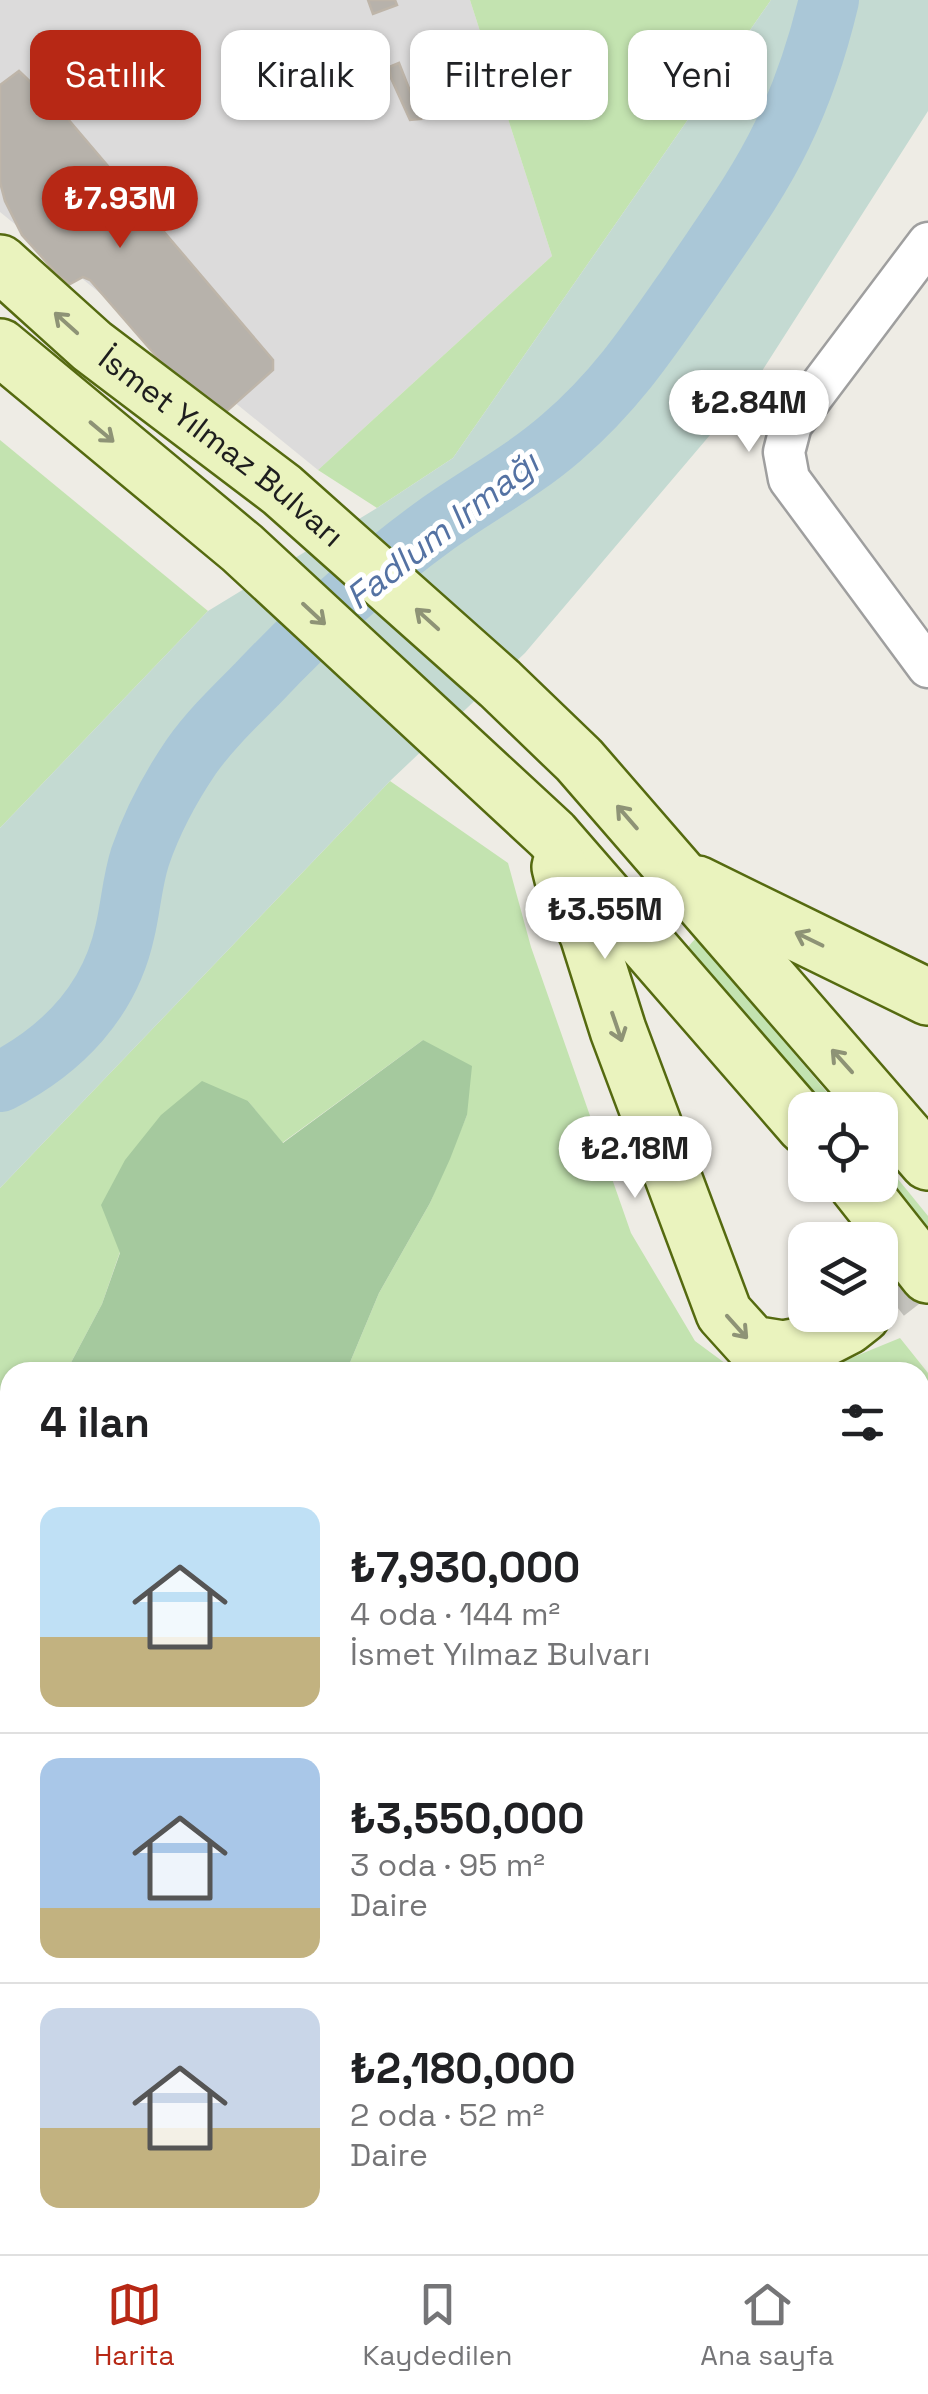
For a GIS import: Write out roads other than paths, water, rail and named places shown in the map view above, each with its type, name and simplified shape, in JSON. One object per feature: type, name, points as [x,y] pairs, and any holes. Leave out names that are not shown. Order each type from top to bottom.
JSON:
[{"type":"street","points":[[928,243],[791,425],[784,452],[790,480],[928,667]]},
{"type":"street","name":"İsmet Yılmaz Bulvarı","points":[[0,263],[92,346],[282,490],[500,684],[578,760],[928,1162]]},
{"type":"street","name":"İsmet Yılmaz Bulvarı","points":[[0,347],[242,548],[552,835],[788,1106]]},
{"type":"street","points":[[552,835],[564,883],[588,935],[618,1030],[724,1313],[752,1344],[783,1349],[815,1344],[837,1332]]},
{"type":"street","points":[[677,874],[928,997]]},
{"type":"waterway","name":"Fadlum Irmağı","points":[[0,1082],[63,1039],[108,980],[118,956],[137,866],[150,831],[183,769],[214,728],[299,641],[366,580],[437,524],[546,450],[599,402],[631,364],[727,228],[772,154],[803,86],[829,0]]},
{"type":"tunnel","points":[[898,1285],[928,1262]]}]
